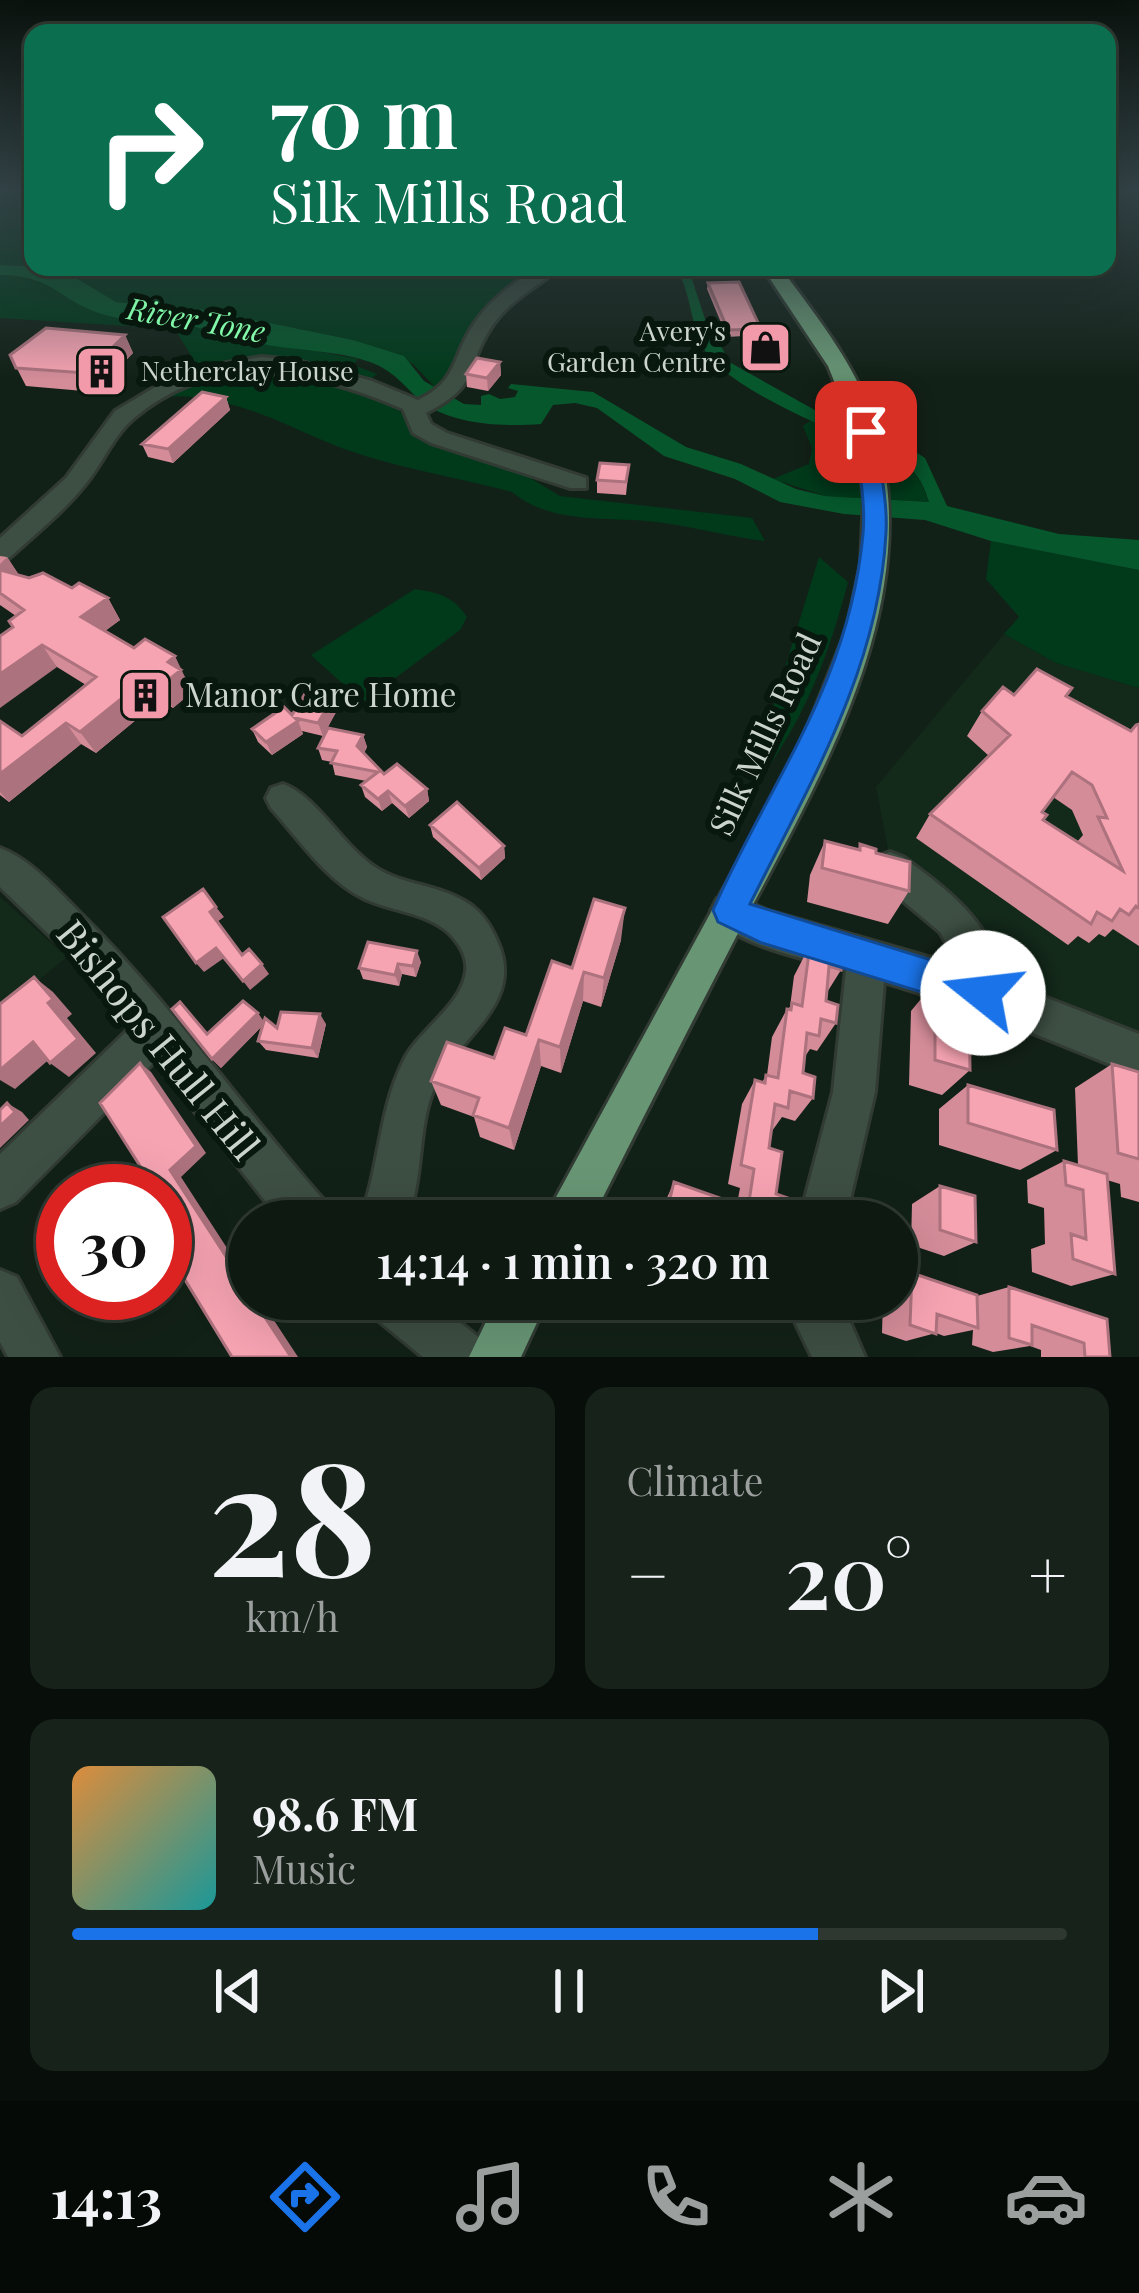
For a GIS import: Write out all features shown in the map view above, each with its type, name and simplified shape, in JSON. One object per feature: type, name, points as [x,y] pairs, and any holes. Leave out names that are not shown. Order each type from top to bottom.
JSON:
[{"type":"main road","name":"Silk Mills Road","points":[[577,1200],[842,689],[860,633],[875,530],[870,452],[828,344],[778,276]]},
{"type":"main road","points":[[494,1357],[513,1320]]},
{"type":"street","points":[[5,542],[74,483],[123,416],[189,375],[261,363],[294,366],[365,385],[418,407],[447,392],[464,375],[478,331],[507,297],[538,276]]},
{"type":"street","points":[[418,407],[421,428],[439,438],[578,483]]},
{"type":"street","points":[[283,799],[325,820],[366,882],[442,905],[462,918],[484,955],[485,974],[477,999],[421,1068],[404,1108],[400,1180],[391,1200]]},
{"type":"street","name":"Bishops Hull Hill","points":[[0,864],[116,976],[252,1156],[292,1200]]},
{"type":"street","points":[[890,868],[964,927],[982,969],[983,993]]},
{"type":"street","points":[[730,910],[762,927],[983,993],[1139,1055]]},
{"type":"street","points":[[827,1200],[854,1092],[866,959]]},
{"type":"street","points":[[0,1186],[156,1031]]},
{"type":"street","points":[[0,1294],[34,1355]]},
{"type":"street","points":[[416,1320],[463,1357]]},
{"type":"street","points":[[820,1320],[840,1357]]},
{"type":"shaded area","points":[[0,254],[24,254],[24,265],[0,265]]},
{"type":"shaded area","points":[[0,275],[35,280],[110,316],[175,323],[358,359],[353,365],[377,374],[366,382],[262,359],[199,369],[175,329],[0,318]]},
{"type":"shaded area","points":[[70,276],[530,276],[435,387],[413,364],[353,340],[201,309],[116,302]]},
{"type":"shaded area","points":[[237,369],[311,377],[364,391],[405,416],[418,434],[525,475],[560,496],[752,518],[765,541],[664,523],[565,515],[512,492],[344,449],[244,408],[203,398],[161,397]]},
{"type":"shaded area","points":[[813,419],[897,456],[921,482],[929,502],[825,496],[773,479],[809,464],[812,448],[803,426]]},
{"type":"shaded area","points":[[991,541],[1139,570],[1139,688],[1056,663],[1004,634],[1019,617],[986,579]]},
{"type":"shaded area","points":[[819,557],[848,582],[839,613],[820,671],[795,723],[744,801]]},
{"type":"shaded area","points":[[415,589],[445,597],[467,617],[460,630],[363,702],[311,655]]},
{"type":"shaded area","points":[[1004,634],[1056,663],[1139,688],[1139,1035],[1006,978],[975,917],[890,860],[876,787]]},
{"type":"shaded area","points":[[0,897],[67,957],[0,1012]]},
{"type":"water","name":"River Tone","points":[[0,265],[24,266],[24,276],[72,276],[116,302],[201,309],[353,340],[404,356],[424,381],[464,404],[481,405],[481,396],[489,394],[500,399],[515,397],[518,391],[508,388],[511,384],[593,392],[686,447],[741,464],[796,489],[825,496],[929,502],[914,471],[903,461],[787,409],[718,366],[696,331],[680,276],[691,276],[706,322],[731,363],[838,423],[886,433],[925,458],[947,506],[1059,534],[1139,540],[1139,570],[991,541],[925,520],[844,514],[780,502],[735,479],[664,456],[597,408],[553,405],[541,424],[461,419],[432,408],[370,362],[262,344],[182,324],[109,316],[35,280],[0,275]]},
{"type":"building","points":[[739,282],[761,329],[728,330],[708,283]]},
{"type":"building","points":[[46,328],[125,335],[86,373],[16,368],[10,355]]},
{"type":"building","points":[[477,358],[500,362],[487,378],[466,374]]},
{"type":"building","points":[[202,392],[226,397],[168,449],[142,444]]},
{"type":"building","points":[[600,463],[629,465],[626,482],[597,480]]},
{"type":"building","points":[[0,570],[29,578],[43,573],[108,598],[81,617],[134,648],[145,639],[175,656],[168,662],[181,670],[161,686],[147,678],[80,732],[66,723],[0,774],[0,721],[22,736],[96,677],[42,645],[0,674],[0,636],[24,610],[0,593]]},
{"type":"building","points":[[1037,669],[1072,688],[1066,696],[1131,731],[1139,724],[1139,908],[1129,915],[1120,909],[1112,921],[1097,912],[1091,924],[930,814],[1010,735],[982,711],[1003,687],[1014,695]],"holes":[[[1072,772],[1092,785],[1107,818],[1098,817],[1123,871],[1043,820],[1047,815],[1042,812]]]},
{"type":"building","points":[[311,684],[337,690],[318,723],[295,718],[298,721],[266,742],[252,729],[284,707],[292,715]]},
{"type":"building","points":[[328,728],[363,735],[357,746],[384,774],[397,764],[427,789],[405,806],[388,791],[378,799],[361,785],[378,772],[331,763],[337,751],[318,748]]},
{"type":"building","points":[[457,802],[504,846],[479,868],[430,825]]},
{"type":"building","points":[[825,841],[860,850],[860,844],[910,862],[909,891],[822,868]]},
{"type":"building","points":[[203,889],[216,907],[210,912],[242,955],[249,949],[262,964],[243,981],[216,948],[196,963],[163,917]]},
{"type":"building","points":[[594,899],[625,908],[604,978],[584,972],[560,1047],[539,1040],[509,1128],[473,1115],[479,1098],[431,1081],[447,1042],[494,1058],[505,1028],[526,1035],[552,961],[572,968]]},
{"type":"building","points":[[368,942],[417,951],[413,966],[398,964],[395,975],[359,968]]},
{"type":"building","points":[[810,945],[842,953],[841,970],[829,966],[826,1001],[838,1005],[836,1023],[821,1019],[819,1036],[807,1033],[803,1073],[815,1077],[813,1098],[790,1091],[788,1108],[775,1104],[769,1148],[782,1152],[776,1194],[794,1200],[749,1200],[754,1169],[741,1165],[755,1080],[765,1083],[766,1075],[778,1078],[787,1009],[791,1010],[792,1003],[802,1006]]},
{"type":"building","points":[[34,977],[53,999],[48,1003],[78,1039],[50,1063],[33,1042],[0,1070],[0,1004]]},
{"type":"building","points":[[935,982],[969,992],[970,1070],[935,1060]]},
{"type":"building","points":[[243,1001],[258,1013],[212,1059],[172,1009],[180,1002],[207,1034]]},
{"type":"building","points":[[281,1012],[320,1014],[312,1048],[258,1041],[265,1018],[277,1028]]},
{"type":"building","points":[[140,1063],[196,1146],[176,1164],[139,1164],[100,1103]]},
{"type":"building","points":[[1112,1064],[1139,1072],[1139,1159],[1118,1153]]},
{"type":"building","points":[[968,1085],[1054,1110],[1057,1150],[968,1123]]},
{"type":"building","points":[[7,1103],[15,1112],[0,1126],[0,1110]]},
{"type":"building","points":[[1064,1161],[1107,1174],[1115,1274],[1073,1259],[1071,1234],[1086,1239],[1083,1190],[1066,1185]]},
{"type":"building","points":[[674,1182],[725,1200],[670,1200]]},
{"type":"building","points":[[940,1186],[975,1196],[976,1242],[940,1230]]},
{"type":"building","points":[[192,1204],[228,1260],[228,1320],[267,1320],[291,1357],[232,1357],[192,1291]]},
{"type":"building","points":[[918,1275],[977,1295],[978,1328],[937,1314],[936,1334],[910,1325],[910,1320],[918,1320]]},
{"type":"building","points":[[1009,1287],[1107,1319],[1110,1357],[1085,1357],[1084,1343],[1032,1325],[1032,1345],[1009,1338]]},
{"type":"place","name":"Avery's Garden Centre","points":[[765,348]]},
{"type":"place","name":"Netherclay House","points":[[102,372]]},
{"type":"place","name":"Manor Care Home","points":[[146,695]]},
{"type":"route","points":[[866,432],[875,530],[860,633],[842,689],[730,910],[762,927],[983,993]]}]
